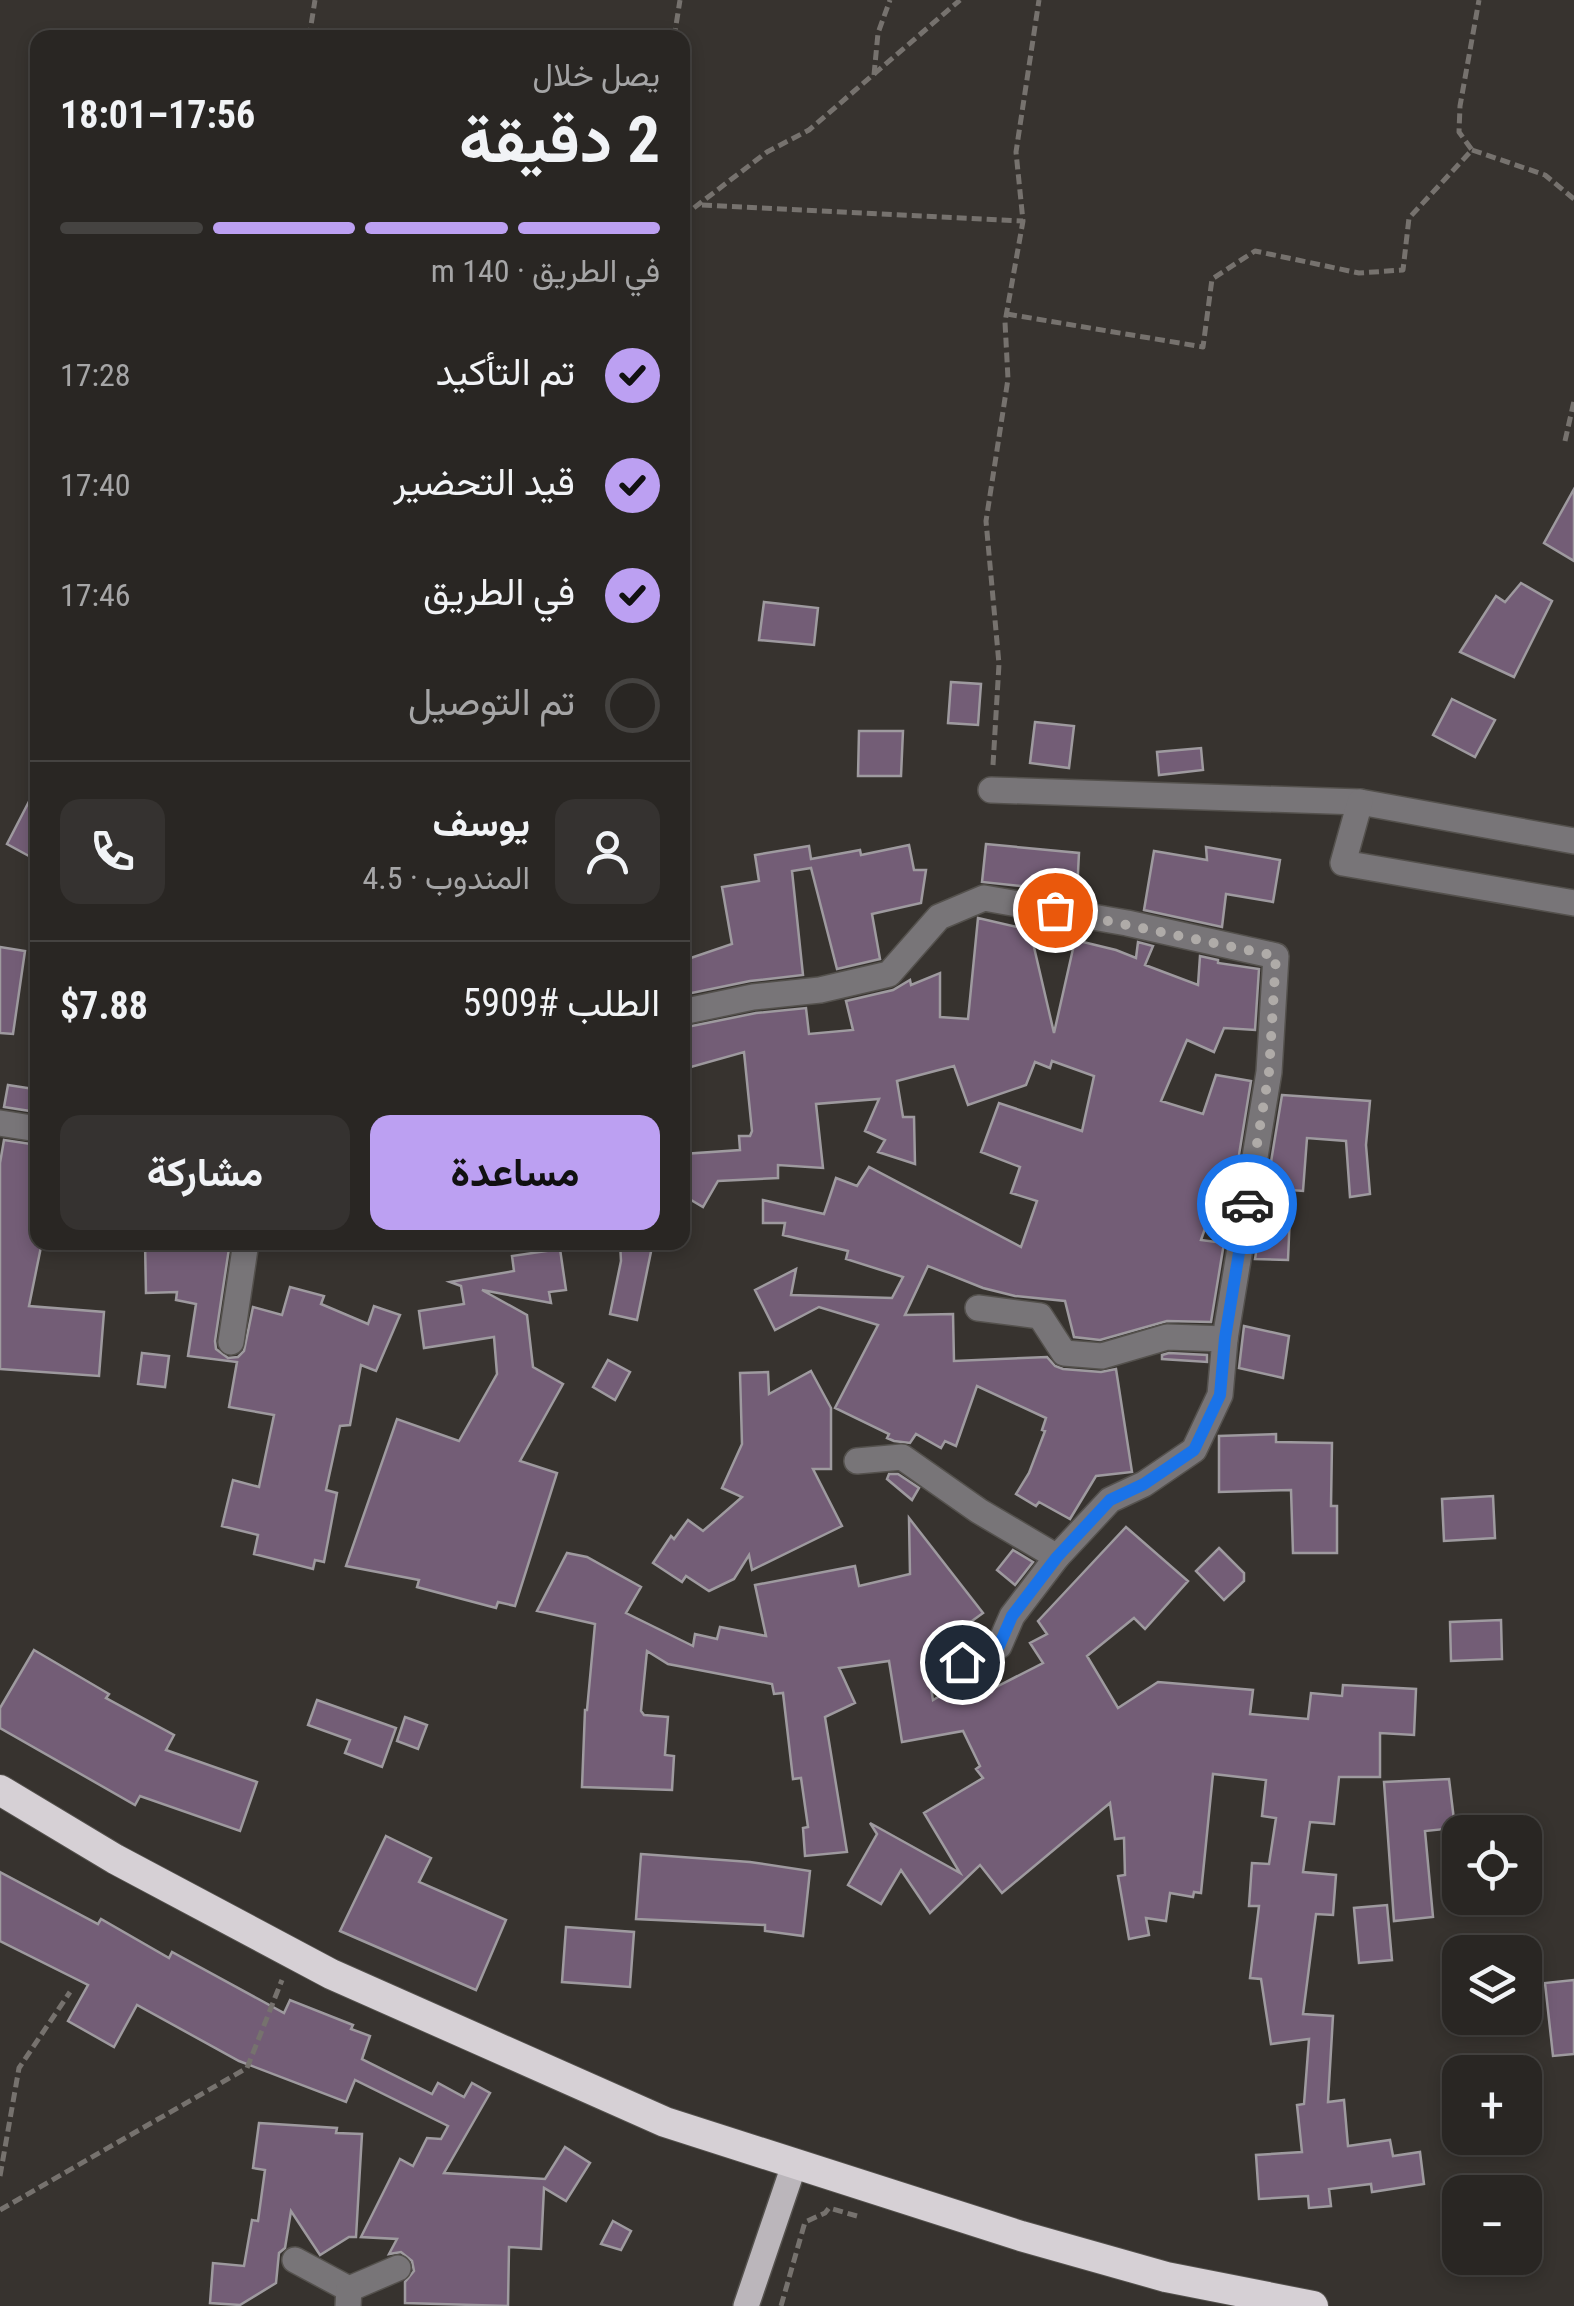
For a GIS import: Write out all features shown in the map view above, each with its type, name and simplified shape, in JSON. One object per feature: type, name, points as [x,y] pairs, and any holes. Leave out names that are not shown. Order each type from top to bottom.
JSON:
[{"type":"highway","points":[[0,1790],[116,1859],[331,1974],[665,2122],[1022,2236],[1166,2276],[1312,2306]]},
{"type":"main road","points":[[746,2306],[794,2165]]},
{"type":"street","points":[[991,790],[1360,802],[1574,841]]},
{"type":"street","points":[[1360,802],[1343,863],[1574,903]]},
{"type":"street","points":[[690,1010],[753,997],[820,990],[889,974],[939,917],[984,898],[1127,923],[1276,956],[1269,1072],[1225,1338],[1220,1395],[1194,1450],[1144,1484],[1110,1500],[1057,1557],[1012,1616],[999,1646],[962,1662]]},
{"type":"street","points":[[0,1124],[30,1128]]},
{"type":"street","points":[[232,1342],[245,1250]]},
{"type":"street","points":[[978,1308],[1040,1316],[1064,1353],[1102,1356],[1168,1336],[1225,1338]]},
{"type":"street","points":[[857,1461],[902,1457],[979,1511],[1057,1557]]},
{"type":"street","points":[[295,2260],[348,2298],[398,2268]]},
{"type":"path","points":[[311,30],[315,0]]},
{"type":"path","points":[[675,30],[680,0]]},
{"type":"path","points":[[873,77],[878,33],[890,0]]},
{"type":"path","points":[[690,211],[766,152],[809,130],[960,0]]},
{"type":"path","points":[[991,790],[999,664],[986,522],[1008,379],[1006,314],[1023,221],[1016,152],[1040,0]]},
{"type":"path","points":[[1479,0],[1459,132],[1472,150],[1545,175],[1574,199]]},
{"type":"path","points":[[1006,314],[1203,347],[1212,279],[1255,251],[1359,273],[1403,270],[1409,218],[1472,150]]},
{"type":"path","points":[[698,205],[1023,221]]},
{"type":"path","points":[[1565,441],[1574,401]]},
{"type":"path","points":[[0,2210],[247,2068],[293,1954]]},
{"type":"path","points":[[0,2176],[19,2068],[70,1992]]},
{"type":"path","points":[[781,2306],[805,2222],[828,2208],[865,2218]]},
{"type":"building","points":[[1574,489],[1574,561],[1544,543]]},
{"type":"building","points":[[1521,583],[1552,601],[1514,677],[1460,652],[1496,596],[1505,602]]},
{"type":"building","points":[[764,602],[818,608],[814,645],[759,640]]},
{"type":"building","points":[[951,682],[981,684],[978,725],[948,723]]},
{"type":"building","points":[[1452,699],[1495,720],[1475,757],[1433,735]]},
{"type":"building","points":[[1035,722],[1074,726],[1069,768],[1030,763]]},
{"type":"building","points":[[859,731],[903,731],[901,776],[858,776]]},
{"type":"building","points":[[1201,748],[1203,770],[1159,775],[1157,752]]},
{"type":"building","points":[[30,799],[30,857],[7,844]]},
{"type":"building","points":[[986,844],[1079,853],[1077,892],[982,882]]},
{"type":"building","points":[[909,845],[914,870],[926,870],[921,903],[872,914],[880,959],[837,969],[811,868],[792,871],[803,975],[690,993],[690,958],[732,944],[722,887],[759,881],[755,855],[809,846],[811,859],[860,850],[861,855]]},
{"type":"building","points":[[1206,847],[1280,860],[1273,902],[1226,894],[1222,927],[1144,910],[1154,851],[1207,860]]},
{"type":"building","points":[[978,918],[1030,930],[1054,1033],[1075,940],[1136,958],[1138,942],[1153,946],[1145,965],[1198,985],[1200,956],[1259,969],[1255,1030],[1224,1028],[1214,1052],[1187,1040],[1161,1101],[1203,1114],[1216,1075],[1251,1081],[1233,1192],[1219,1188],[1201,1240],[1224,1243],[1211,1322],[1167,1321],[1100,1340],[1074,1337],[1065,1301],[983,1288],[928,1266],[905,1315],[953,1314],[954,1361],[1047,1357],[1063,1369],[1116,1369],[1132,1472],[1096,1476],[1070,1519],[1016,1494],[1029,1473],[1046,1418],[977,1386],[956,1446],[945,1441],[941,1448],[916,1434],[910,1443],[887,1438],[889,1434],[835,1408],[878,1325],[819,1307],[775,1330],[755,1290],[796,1269],[791,1295],[892,1298],[903,1277],[846,1259],[848,1251],[783,1235],[785,1223],[763,1223],[763,1200],[824,1214],[836,1178],[857,1186],[869,1167],[1021,1247],[1037,1201],[1011,1193],[1020,1167],[981,1152],[999,1103],[1082,1131],[1094,1076],[1052,1061],[1050,1068],[1035,1062],[1026,1085],[968,1105],[954,1066],[897,1081],[903,1117],[914,1117],[915,1164],[878,1152],[885,1140],[865,1131],[879,1099],[816,1104],[823,1168],[778,1165],[778,1178],[718,1181],[703,1207],[690,1199],[690,1154],[740,1150],[739,1136],[750,1136],[752,1131],[744,1052],[691,1067],[690,1026],[806,1008],[809,1034],[853,1030],[846,1001],[893,990],[910,980],[911,985],[940,973],[940,1017],[968,1019]]},
{"type":"building","points":[[0,947],[25,951],[13,1034],[0,1033]]},
{"type":"building","points":[[8,1085],[30,1088],[30,1111],[4,1107]]},
{"type":"building","points":[[1282,1095],[1370,1101],[1366,1145],[1370,1194],[1350,1197],[1346,1141],[1307,1138],[1303,1191],[1291,1190],[1288,1260],[1255,1259]]},
{"type":"building","points":[[4,1140],[30,1144],[30,1250],[40,1250],[29,1306],[104,1312],[99,1376],[0,1369],[0,1163]]},
{"type":"building","points":[[145,1250],[229,1250],[215,1341],[216,1349],[228,1358],[238,1357],[244,1351],[253,1307],[282,1315],[290,1287],[324,1296],[321,1304],[368,1324],[374,1306],[400,1315],[376,1371],[361,1365],[350,1425],[340,1426],[326,1490],[337,1493],[324,1562],[315,1560],[313,1569],[254,1554],[258,1535],[222,1526],[233,1480],[259,1487],[274,1415],[229,1407],[237,1362],[188,1356],[196,1304],[176,1300],[177,1292],[146,1293]]},
{"type":"building","points":[[560,1250],[566,1290],[549,1292],[551,1303],[482,1290],[527,1315],[533,1367],[563,1384],[520,1461],[557,1473],[515,1606],[498,1602],[496,1608],[417,1587],[419,1580],[346,1566],[397,1419],[459,1441],[497,1374],[494,1337],[424,1348],[419,1311],[464,1304],[461,1286],[450,1282],[514,1271],[512,1256]]},
{"type":"building","points":[[620,1250],[651,1250],[637,1320],[610,1314]]},
{"type":"building","points":[[1244,1326],[1289,1336],[1283,1378],[1239,1368]]},
{"type":"building","points":[[142,1353],[169,1356],[165,1387],[138,1384]]},
{"type":"building","points":[[1162,1355],[1207,1355],[1207,1362],[1162,1359]]},
{"type":"building","points":[[608,1360],[630,1372],[615,1400],[593,1387]]},
{"type":"building","points":[[811,1371],[831,1408],[831,1469],[813,1469],[842,1526],[752,1570],[749,1555],[734,1579],[709,1591],[686,1576],[682,1582],[653,1563],[671,1536],[674,1539],[688,1520],[703,1531],[742,1497],[722,1488],[742,1444],[740,1373],[768,1372],[769,1394]]},
{"type":"building","points":[[1276,1434],[1276,1442],[1332,1443],[1331,1506],[1337,1506],[1337,1553],[1293,1553],[1291,1490],[1219,1492],[1219,1436]]},
{"type":"building","points":[[889,1474],[898,1474],[919,1488],[912,1500],[887,1479]]},
{"type":"building","points":[[1493,1496],[1495,1538],[1444,1541],[1442,1499]]},
{"type":"building","points":[[909,1518],[983,1613],[961,1629],[967,1642],[948,1644],[925,1655],[933,1700],[986,1669],[996,1687],[1043,1663],[1030,1643],[1047,1634],[1038,1621],[1126,1527],[1188,1581],[1145,1629],[1134,1618],[1087,1656],[1118,1708],[1158,1682],[1253,1690],[1250,1714],[1308,1719],[1311,1693],[1342,1696],[1343,1685],[1416,1689],[1414,1735],[1380,1733],[1380,1777],[1339,1777],[1334,1824],[1310,1822],[1303,1872],[1336,1875],[1333,1915],[1316,1914],[1303,2014],[1333,2016],[1328,2102],[1344,2100],[1348,2146],[1390,2140],[1393,2156],[1420,2152],[1424,2184],[1372,2192],[1371,2184],[1329,2189],[1331,2206],[1309,2208],[1308,2196],[1259,2199],[1256,2155],[1302,2152],[1297,2105],[1304,2104],[1309,2039],[1271,2044],[1261,1979],[1250,1978],[1259,1906],[1249,1906],[1252,1863],[1269,1864],[1276,1818],[1262,1816],[1266,1780],[1213,1774],[1201,1893],[1194,1892],[1193,1897],[1170,1893],[1166,1921],[1146,1918],[1149,1935],[1129,1939],[1118,1876],[1125,1875],[1124,1838],[1115,1839],[1110,1803],[1002,1893],[980,1865],[930,1913],[901,1870],[881,1904],[848,1885],[877,1834],[870,1823],[960,1873],[924,1813],[983,1778],[963,1731],[902,1742],[889,1661],[839,1668],[855,1703],[825,1717],[847,1852],[805,1856],[803,1828],[808,1827],[801,1778],[793,1779],[783,1693],[774,1694],[772,1684],[668,1664],[647,1651],[641,1711],[644,1715],[668,1717],[665,1755],[674,1756],[672,1790],[582,1787],[585,1710],[595,1624],[537,1611],[567,1553],[587,1557],[641,1587],[626,1613],[693,1646],[695,1634],[717,1639],[720,1627],[766,1636],[755,1585],[855,1566],[859,1586],[910,1574]]},
{"type":"building","points":[[1219,1548],[1244,1573],[1244,1581],[1224,1600],[1196,1571]]},
{"type":"building","points":[[1013,1550],[1033,1562],[1015,1585],[997,1570]]},
{"type":"building","points":[[1501,1620],[1502,1659],[1451,1661],[1450,1622]]},
{"type":"building","points":[[34,1650],[109,1694],[106,1698],[174,1735],[166,1750],[257,1782],[240,1831],[140,1796],[135,1805],[0,1728],[0,1708]]},
{"type":"building","points":[[317,1700],[396,1728],[382,1767],[345,1753],[350,1740],[308,1725]]},
{"type":"building","points":[[405,1717],[427,1725],[418,1749],[397,1741]]},
{"type":"building","points":[[1449,1779],[1453,1815],[1442,1815],[1442,1829],[1425,1831],[1433,1917],[1394,1921],[1384,1782]]},
{"type":"building","points":[[386,1836],[431,1858],[419,1882],[506,1920],[476,1990],[340,1931]]},
{"type":"building","points":[[641,1854],[810,1871],[803,1936],[765,1931],[765,1925],[636,1919]]},
{"type":"building","points":[[0,1872],[98,1924],[101,1919],[169,1958],[172,1952],[284,2013],[290,2000],[353,2025],[351,2029],[370,2036],[362,2059],[432,2094],[438,2083],[464,2097],[472,2083],[490,2093],[444,2173],[545,2179],[565,2147],[590,2163],[566,2201],[544,2188],[541,2249],[509,2247],[508,2306],[405,2303],[405,2282],[414,2271],[412,2261],[401,2252],[389,2254],[397,2239],[361,2237],[400,2159],[413,2166],[427,2138],[441,2139],[448,2126],[355,2080],[346,2102],[239,2061],[137,2005],[114,2047],[68,2021],[88,1985],[0,1941]]},
{"type":"building","points":[[1387,1905],[1392,1960],[1359,1963],[1354,1908]]},
{"type":"building","points":[[566,1927],[634,1932],[630,1987],[562,1982]]},
{"type":"building","points":[[1574,1980],[1574,2054],[1553,2056],[1545,1983]]},
{"type":"building","points":[[259,2123],[337,2128],[336,2133],[362,2134],[356,2237],[349,2237],[320,2255],[291,2211],[285,2248],[279,2253],[276,2283],[240,2305],[210,2303],[213,2263],[244,2266],[252,2220],[258,2221],[265,2170],[253,2168]]},
{"type":"building","points":[[613,2221],[631,2231],[621,2250],[601,2244]]},
{"type":"way so far","points":[[1055,910],[1276,956],[1269,1072],[1247,1204]]},
{"type":"route","points":[[962,1662],[999,1646],[1012,1616],[1057,1557],[1110,1500],[1144,1484],[1194,1450],[1220,1395],[1225,1338],[1247,1204]]}]
